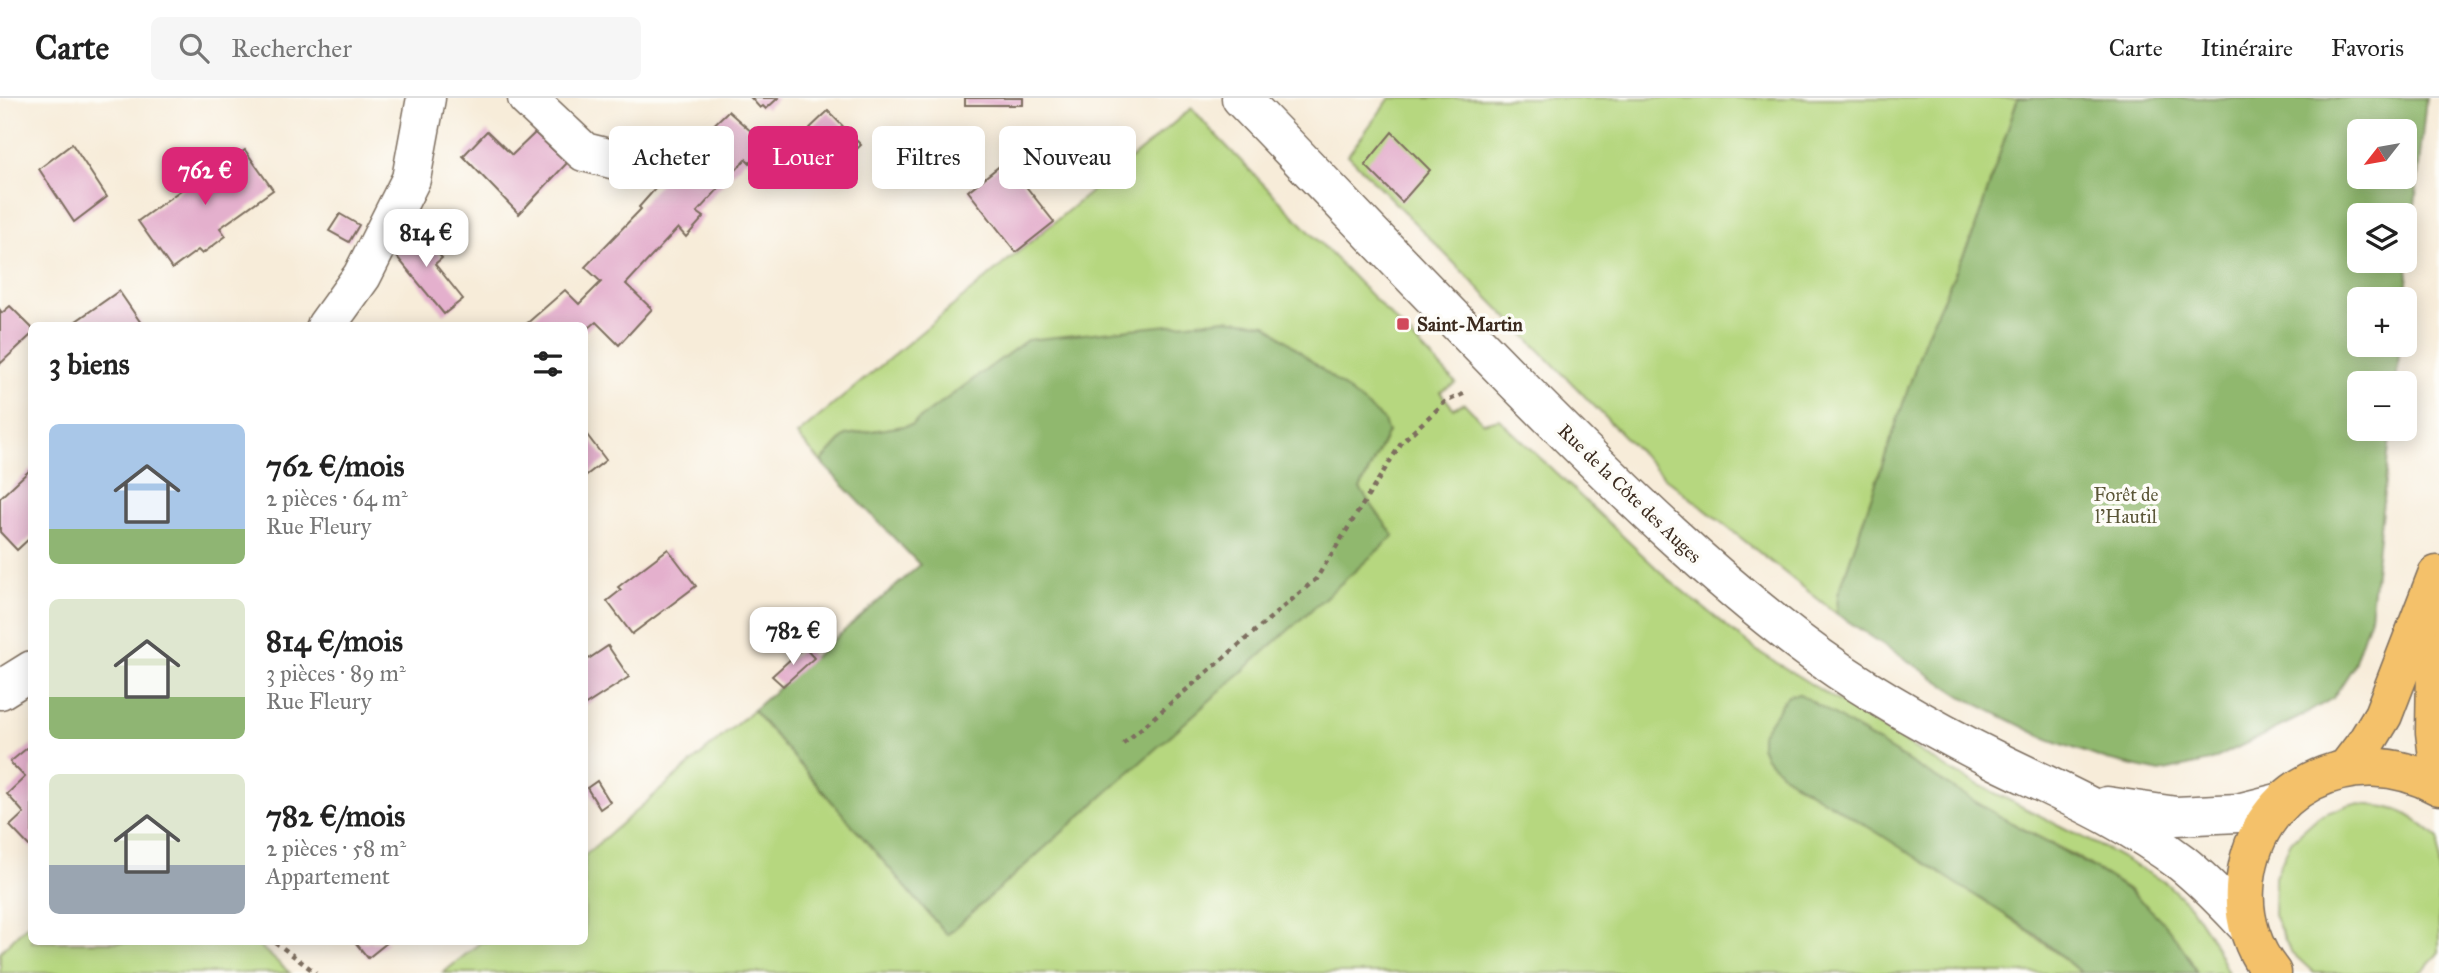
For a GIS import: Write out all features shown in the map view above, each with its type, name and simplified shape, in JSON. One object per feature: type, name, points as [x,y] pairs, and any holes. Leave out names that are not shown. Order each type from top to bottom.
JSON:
[{"type":"main road","points":[[2438,565],[2435,732],[2439,767]]},
{"type":"main road","points":[[2347,768],[2367,743],[2383,715],[2438,565]]},
{"type":"main road","points":[[2271,972],[2257,950],[2248,927],[2244,900],[2252,847],[2265,823],[2282,802],[2319,777],[2347,768],[2372,766],[2397,769],[2422,776],[2439,786]]},
{"type":"street","points":[[329,322],[362,276],[411,179],[426,98]]},
{"type":"street","points":[[527,98],[584,152],[609,158]]},
{"type":"street","name":"Rue de la Côte des Auges","points":[[1241,98],[1508,375],[1618,485],[1726,583],[1802,644],[1900,709],[2135,830],[2182,863],[2222,898],[2248,927]]},
{"type":"street","points":[[0,690],[28,672]]},
{"type":"street","name":"Rue de la Côte des Auges","points":[[2085,802],[2176,816],[2238,813],[2282,802]]},
{"type":"path","points":[[1123,744],[1316,579],[1402,442],[1445,402],[1508,375]]},
{"type":"path","points":[[279,945],[316,973]]},
{"type":"green space","points":[[1390,98],[2018,98],[1974,232],[1926,336],[1838,595],[1837,614],[1664,477],[1348,155]]},
{"type":"green space","name":"Forêt de l'Hautil","points":[[2018,98],[2426,98],[2417,185],[2417,119],[2347,119],[2347,189],[2417,189],[2415,203],[2347,203],[2347,273],[2408,273],[2406,287],[2347,287],[2347,357],[2399,357],[2397,371],[2347,371],[2347,441],[2390,441],[2370,617],[2353,667],[2333,698],[2210,761],[2160,772],[2107,760],[2045,738],[1963,697],[1837,614],[1838,595],[1926,336],[1974,232]]},
{"type":"green space","points":[[1192,108],[1456,383],[1440,392],[1453,408],[1464,403],[1483,423],[1499,419],[1669,580],[1756,650],[1953,772],[2104,848],[2166,883],[2190,906],[2211,938],[2228,973],[2197,973],[2188,955],[2131,891],[2076,856],[2012,823],[1786,777],[1975,894],[2047,945],[2081,973],[443,973],[477,945],[588,945],[588,852],[753,710],[947,935],[1393,535],[1360,489],[1388,432],[1027,340],[911,425],[846,435],[821,462],[797,435],[1094,189],[1136,189],[1136,154]]},
{"type":"green space","points":[[1226,319],[1266,324],[1383,419],[1388,432],[1360,489],[1394,536],[947,935],[753,710],[920,565],[821,462],[846,435],[911,425],[1027,340]]},
{"type":"green space","points":[[1800,694],[1983,806],[2117,882],[2161,920],[2180,944],[2197,973],[2081,973],[2038,936],[1786,777],[1766,758],[1761,746],[1761,735],[1788,695]]},
{"type":"green space","points":[[2351,804],[2399,811],[2418,821],[2439,839],[2439,952],[2425,969],[2418,973],[2314,973],[2290,951],[2274,915],[2275,877],[2291,841],[2319,816]]},
{"type":"green space","points":[[28,924],[28,945],[258,945],[290,973],[0,973],[0,952]]},
{"type":"building","points":[[751,98],[778,98],[766,109],[763,106],[760,108]]},
{"type":"building","points":[[965,98],[1023,98],[1023,105],[965,105]]},
{"type":"building","points":[[728,111],[748,129],[748,161],[746,159],[734,172],[734,126],[712,126]]},
{"type":"building","points":[[828,111],[843,126],[812,126]]},
{"type":"building","points":[[487,131],[512,155],[535,133],[567,163],[519,214],[463,156]]},
{"type":"building","points":[[1392,132],[1430,170],[1402,202],[1365,165]]},
{"type":"building","points":[[72,144],[107,197],[74,222],[39,169]]},
{"type":"building","points":[[245,150],[273,190],[220,228],[226,236],[202,254],[198,250],[172,269],[138,221],[188,185],[185,179],[222,152],[229,162]]},
{"type":"building","points":[[999,167],[999,189],[1028,189],[1054,222],[1016,252],[968,191],[985,189],[985,178]]},
{"type":"building","points":[[655,189],[718,189],[697,212],[704,217],[686,237],[678,228],[626,284],[652,309],[619,345],[596,322],[588,329],[588,322],[529,322],[565,290],[579,304],[601,282],[585,267],[641,209],[639,207]]},
{"type":"building","points":[[340,214],[359,225],[349,242],[329,231]]},
{"type":"building","points":[[412,223],[442,258],[435,264],[463,299],[444,314],[393,252]]},
{"type":"building","points":[[119,291],[140,322],[75,322]]},
{"type":"building","points":[[10,306],[28,324],[28,338],[0,364],[0,310],[2,313]]},
{"type":"building","points":[[588,436],[606,460],[588,474]]},
{"type":"building","points":[[28,472],[28,540],[17,550],[0,532],[0,498]]},
{"type":"building","points":[[668,549],[696,586],[632,634],[607,601],[621,590],[618,587]]},
{"type":"building","points":[[608,646],[629,677],[588,703],[588,659]]},
{"type":"building","points":[[804,647],[814,658],[783,686],[772,676]]},
{"type":"building","points":[[28,747],[28,845],[10,826],[24,813],[7,794],[25,777],[10,762]]},
{"type":"building","points":[[597,781],[610,802],[600,809],[588,787]]},
{"type":"building","points":[[357,945],[384,945],[368,958]]},
{"type":"place","name":"Saint-Martin","points":[[1403,324]]}]
